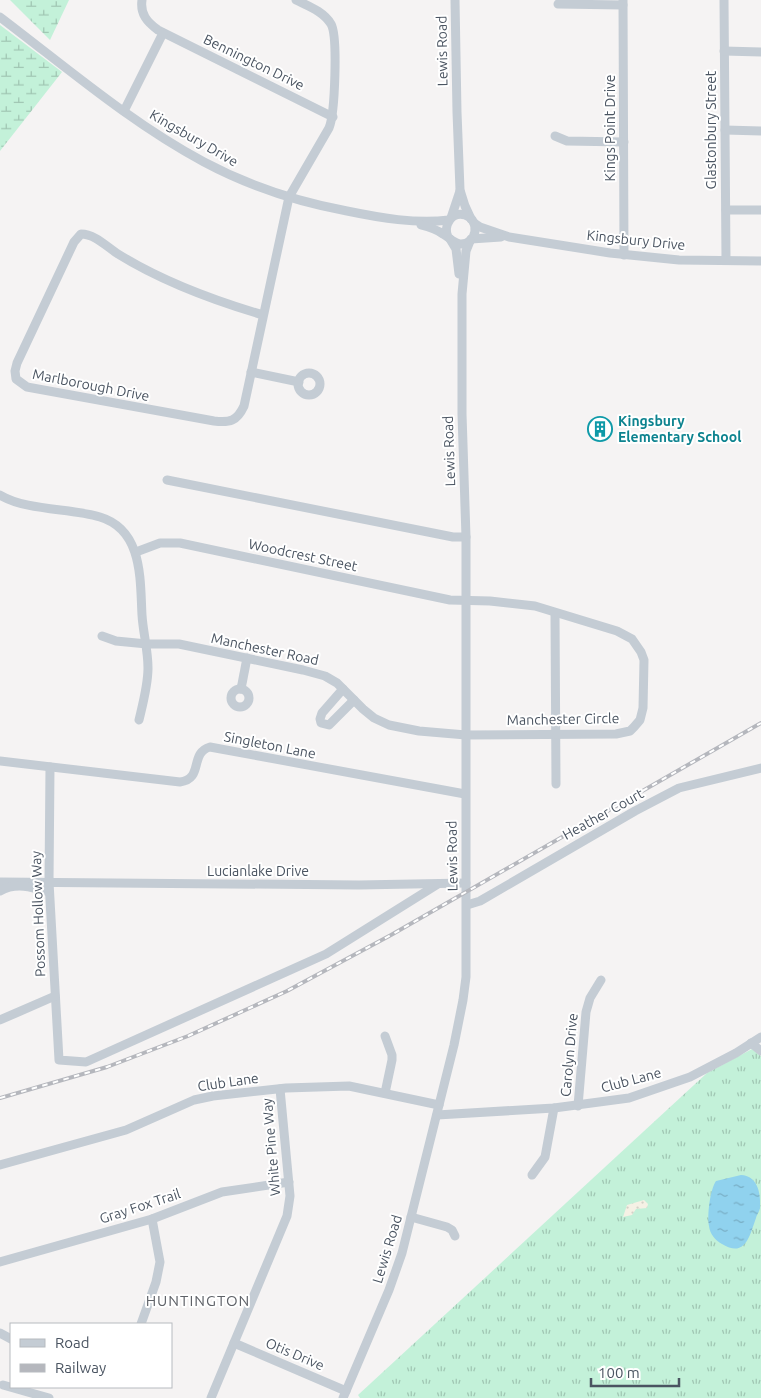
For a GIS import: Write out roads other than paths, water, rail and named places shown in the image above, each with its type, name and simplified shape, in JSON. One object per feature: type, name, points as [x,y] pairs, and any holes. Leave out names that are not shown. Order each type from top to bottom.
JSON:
[{"type":"street","name":"Bennington Drive","points":[[142,0],[145,18],[158,30],[333,117]]},
{"type":"street","points":[[296,0],[326,17],[332,27],[333,117]]},
{"type":"street","name":"Lewis Road","points":[[455,0],[460,190],[464,206],[473,221]]},
{"type":"street","name":"Glastonbury Street","points":[[724,0],[726,260]]},
{"type":"street","points":[[558,4],[623,2]]},
{"type":"street","name":"Kings Point Drive","points":[[623,2],[624,255]]},
{"type":"street","name":"Kingsbury Drive","points":[[0,17],[148,128],[204,162],[231,175],[289,197],[337,210],[404,220],[434,222],[450,219],[457,214],[462,214],[480,227],[509,237],[624,255],[679,260],[761,261]]},
{"type":"street","points":[[124,111],[163,33]]},
{"type":"street","points":[[724,51],[761,52]]},
{"type":"street","name":"Marlborough Drive","points":[[263,315],[177,285],[149,273],[93,237],[81,234],[74,242],[15,371],[18,382],[27,387],[214,421],[228,422],[236,419],[241,412],[251,372],[289,197],[329,128],[333,117]]},
{"type":"street","points":[[725,130],[761,131]]},
{"type":"street","points":[[555,136],[566,141],[624,142]]},
{"type":"street","points":[[449,238],[446,228],[460,190]]},
{"type":"street","points":[[726,210],[761,210]]},
{"type":"street","name":"Kingsbury Drive","points":[[404,220],[432,228],[460,244],[470,240],[509,237]]},
{"type":"street","points":[[470,240],[475,233],[473,221]]},
{"type":"street","name":"Lewis Road","points":[[449,238],[456,249],[462,294]]},
{"type":"street","name":"Lewis Road","points":[[345,1394],[389,1290],[402,1253],[437,1115],[463,1000],[466,976],[466,537],[462,414],[462,294],[464,262],[470,240]]},
{"type":"street","points":[[251,372],[299,382]]},
{"type":"street","points":[[167,480],[454,537],[466,537]]},
{"type":"street","points":[[0,495],[18,502],[100,517],[118,526],[133,546],[139,568],[143,624],[147,644],[148,676],[139,720]]},
{"type":"street","name":"Woodcrest Street","points":[[136,552],[160,543],[180,543],[450,600],[466,601]]},
{"type":"street","name":"Manchester Circle","points":[[466,601],[522,604],[626,635],[637,645],[644,660],[643,708],[640,720],[630,730],[616,734],[466,734]]},
{"type":"street","points":[[555,613],[556,784]]},
{"type":"street","name":"Manchester Road","points":[[102,636],[116,641],[147,644],[179,644],[303,670],[325,676],[368,714],[390,725],[419,731],[466,734]]},
{"type":"street","points":[[241,689],[247,658]]},
{"type":"street","points":[[343,690],[320,716],[321,723],[329,725],[354,700]]},
{"type":"street","name":"Singleton Lane","points":[[0,762],[186,782],[192,777],[200,754],[203,750],[210,747],[465,794]]},
{"type":"street","name":"Possom Hollow Way","points":[[50,767],[49,887],[58,1060],[86,1062],[326,954],[438,884]]},
{"type":"street","name":"Heather Court","points":[[467,905],[480,900],[635,811],[679,788],[761,768]]},
{"type":"street","points":[[0,882],[49,887]]},
{"type":"street","name":"Lucianlake Drive","points":[[49,887],[466,883]]},
{"type":"street","points":[[0,891],[6,887],[16,886],[49,887]]},
{"type":"street","name":"Carolyn Drive","points":[[578,1106],[586,1012],[590,998],[600,980]]},
{"type":"street","points":[[0,1020],[55,996]]},
{"type":"street","points":[[384,1036],[392,1055],[385,1092]]},
{"type":"street","name":"Club Lane","points":[[437,1115],[578,1106],[629,1098],[665,1087],[715,1065],[761,1037]]},
{"type":"street","points":[[751,1043],[761,1051]]},
{"type":"street","name":"Club Lane","points":[[0,1164],[126,1130],[204,1098],[280,1089],[349,1086],[385,1092],[439,1105]]},
{"type":"street","name":"White Pine Way","points":[[211,1398],[288,1216],[290,1203],[289,1182],[280,1089]]},
{"type":"street","points":[[532,1175],[544,1156],[554,1108]]},
{"type":"street","name":"Gray Fox Trail","points":[[0,1262],[152,1219],[222,1192],[289,1182]]},
{"type":"street","points":[[411,1217],[447,1227],[452,1230],[455,1236]]},
{"type":"street","points":[[141,1323],[156,1282],[160,1262],[152,1219]]},
{"type":"street","name":"Otis Drive","points":[[234,1343],[345,1394]]},
{"type":"street","points":[[3,1384],[10,1386]]},
{"type":"street","points":[[16,1388],[49,1398]]},
{"type":"water","points":[[741,1175],[751,1178],[757,1186],[760,1196],[760,1208],[746,1243],[737,1249],[730,1248],[717,1241],[710,1232],[708,1216],[712,1190],[716,1181]]},
{"type":"railway","points":[[0,1098],[107,1067],[188,1036],[287,991],[391,935],[761,723]]},
{"type":"place","name":"Kingsbury Elementary School","points":[[600,429]]},
{"type":"district","name":"HUNTINGTON","points":[[198,1301]]}]
